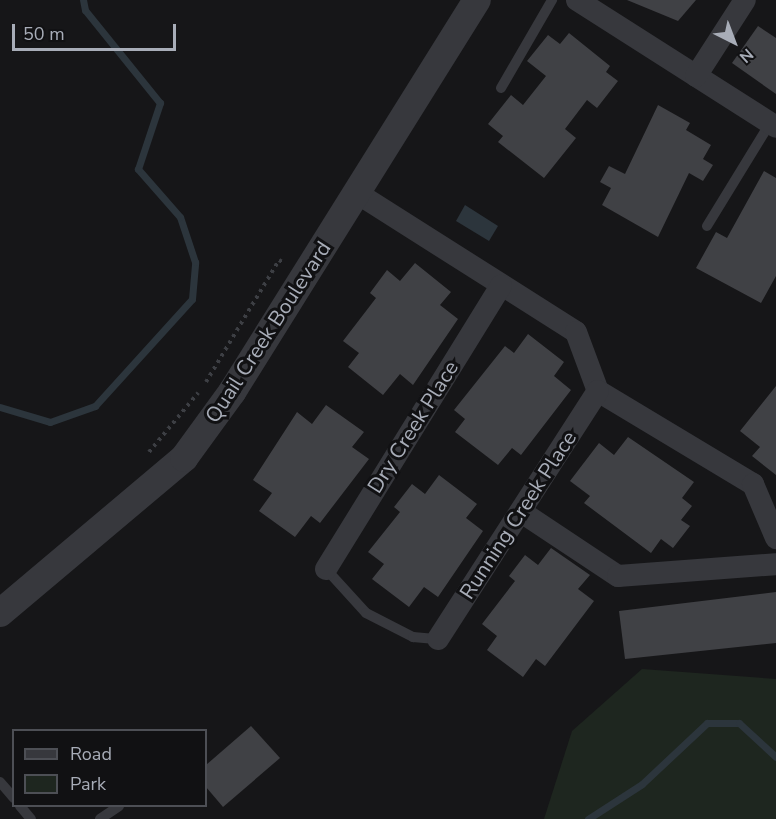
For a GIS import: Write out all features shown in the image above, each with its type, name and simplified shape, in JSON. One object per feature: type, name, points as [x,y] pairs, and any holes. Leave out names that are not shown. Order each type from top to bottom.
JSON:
[{"type":"street","name":"Quail Creek Boulevard","points":[[0,613],[184,458],[306,275],[477,0]]},
{"type":"street","points":[[577,0],[773,125]]},
{"type":"street","points":[[696,76],[745,0]]},
{"type":"street","points":[[357,193],[576,332],[598,390],[753,484],[776,538]]},
{"type":"street","name":"Dry Creek Place","points":[[326,569],[501,286]]},
{"type":"street","name":"Running Creek Place","points":[[438,639],[523,513],[598,390]]},
{"type":"street","points":[[523,513],[618,576],[776,564]]},
{"type":"lane","points":[[501,88],[552,0]]},
{"type":"lane","points":[[707,226],[773,125]]},
{"type":"lane","points":[[326,569],[366,613],[413,637],[438,639]]},
{"type":"lane","points":[[0,782],[12,796]]},
{"type":"lane","points":[[21,807],[31,819]]},
{"type":"lane","points":[[100,819],[117,807]]},
{"type":"path","points":[[140,461],[204,385],[279,260],[306,275]]},
{"type":"green space","points":[[642,669],[776,679],[776,819],[544,819],[572,731]]},
{"type":"shaded area","points":[[465,205],[498,226],[489,241],[456,221]]},
{"type":"building","points":[[627,0],[696,0],[678,21]]},
{"type":"building","points":[[758,26],[776,38],[776,94],[732,63]]},
{"type":"building","points":[[569,33],[610,66],[606,72],[618,81],[597,108],[587,100],[565,129],[576,138],[544,178],[498,142],[503,136],[488,124],[511,95],[523,105],[546,76],[527,61],[548,35],[560,44]]},
{"type":"building","points":[[658,105],[690,123],[686,130],[711,145],[703,159],[713,165],[703,181],[689,173],[658,237],[602,205],[611,188],[600,182],[609,166],[625,174]]},
{"type":"building","points":[[764,171],[776,178],[776,276],[761,303],[696,268],[716,232],[727,238]]},
{"type":"building","points":[[415,263],[451,292],[440,305],[458,319],[413,385],[400,374],[383,395],[348,367],[359,353],[343,341],[376,298],[370,293],[387,270],[400,281]]},
{"type":"building","points":[[528,334],[564,362],[554,376],[571,390],[521,455],[512,448],[498,465],[455,432],[465,419],[454,410],[505,346],[514,353]]},
{"type":"building","points":[[776,386],[776,475],[752,456],[760,447],[740,431]]},
{"type":"building","points":[[326,405],[364,432],[352,447],[369,459],[320,523],[311,516],[295,537],[259,511],[272,493],[253,480],[297,412],[312,424]]},
{"type":"building","points":[[628,437],[694,482],[682,498],[692,506],[681,520],[690,526],[673,548],[661,539],[651,553],[584,503],[590,496],[570,481],[599,443],[614,455]]},
{"type":"building","points":[[439,475],[477,504],[466,518],[483,531],[438,597],[424,587],[409,607],[372,579],[384,564],[368,552],[400,512],[394,507],[412,484],[425,494]]},
{"type":"building","points":[[551,548],[590,575],[578,589],[594,601],[545,666],[536,659],[523,677],[487,650],[497,636],[482,624],[515,581],[509,576],[525,555],[538,565]]},
{"type":"building","points":[[776,592],[776,643],[625,659],[619,611]]},
{"type":"building","points":[[251,726],[280,758],[223,807],[207,788],[207,764]]},
{"type":"waterway","points":[[0,407],[50,422],[95,406],[192,299],[195,262],[180,217],[138,169],[160,103],[85,10],[83,0]]},
{"type":"waterway","points":[[588,819],[642,784],[707,723],[739,723],[776,757]]}]
